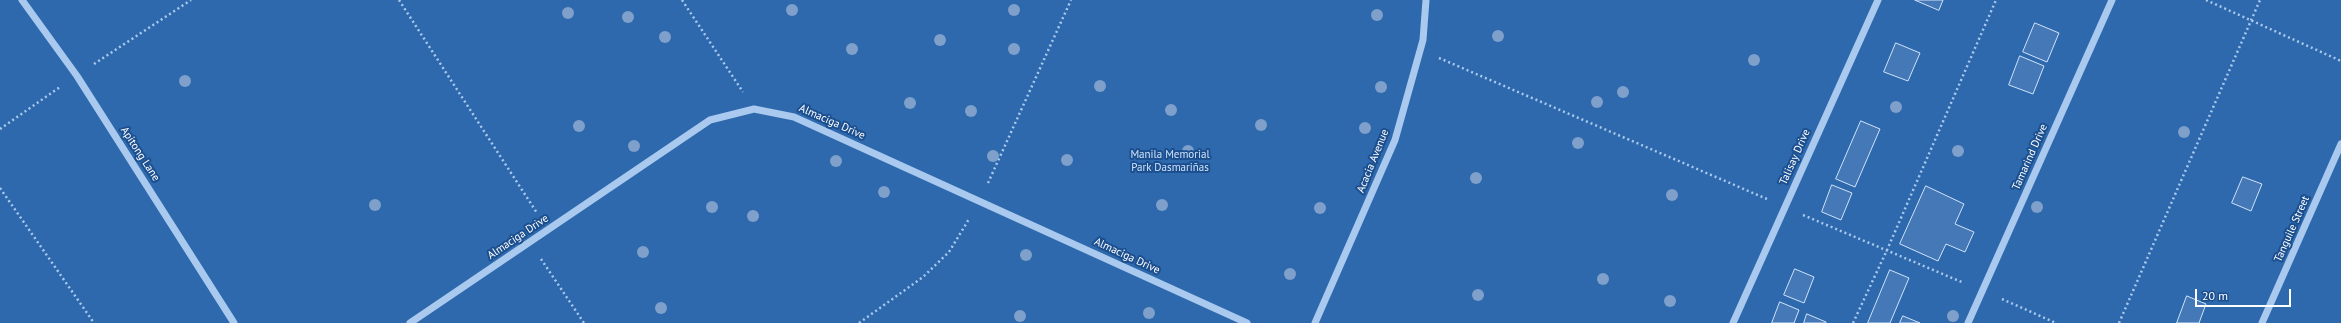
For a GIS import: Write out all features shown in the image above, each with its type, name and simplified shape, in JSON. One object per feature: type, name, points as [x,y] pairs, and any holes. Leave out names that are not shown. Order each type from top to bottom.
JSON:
[{"type":"lane","name":"Apitong Lane","points":[[22,0],[77,76],[234,323]]},
{"type":"lane","name":"Acacia Avenue","points":[[1315,323],[1395,140],[1420,50],[1426,0]]},
{"type":"lane","name":"Talisay Drive","points":[[1733,323],[1878,0]]},
{"type":"lane","name":"Tamarind Drive","points":[[1968,323],[2112,0]]},
{"type":"lane","name":"Almaciga Drive","points":[[410,323],[710,120],[754,109],[794,117],[1247,323]]},
{"type":"lane","name":"Tanguile Street","points":[[2262,323],[2341,144]]},
{"type":"path","points":[[0,129],[191,0]]},
{"type":"path","points":[[399,0],[548,230]]},
{"type":"path","points":[[682,0],[754,109]]},
{"type":"path","points":[[859,323],[923,277],[949,252],[980,201],[1071,0]]},
{"type":"path","points":[[1853,323],[1887,250],[1996,0]]},
{"type":"path","points":[[2206,0],[2341,61]]},
{"type":"path","points":[[2119,323],[2260,0]]},
{"type":"path","points":[[1420,50],[2056,323]]},
{"type":"path","points":[[0,188],[94,323]]},
{"type":"path","points":[[530,242],[584,323]]},
{"type":"green space","name":"Manila Memorial Park Dasmariñas","points":[[0,0],[2341,0],[2341,323],[0,323]]},
{"type":"building","points":[[1915,0],[1943,0],[1939,10]]},
{"type":"building","points":[[2035,23],[2059,33],[2047,62],[2023,52]]},
{"type":"building","points":[[1896,43],[1920,53],[1908,81],[1884,72]]},
{"type":"building","points":[[2020,56],[2044,66],[2033,94],[2009,85]]},
{"type":"building","points":[[1861,121],[1880,129],[1855,187],[1836,179]]},
{"type":"building","points":[[2243,177],[2262,184],[2251,211],[2232,203]]},
{"type":"building","points":[[1832,185],[1852,193],[1841,220],[1822,212]]},
{"type":"building","points":[[1926,186],[1964,204],[1955,224],[1974,232],[1965,252],[1946,244],[1938,261],[1900,244]]},
{"type":"building","points":[[1795,269],[1814,277],[1804,303],[1784,295]]},
{"type":"building","points":[[1890,270],[1909,278],[1890,323],[1868,323]]},
{"type":"building","points":[[2187,296],[2206,304],[2199,323],[2177,323]]},
{"type":"building","points":[[1780,302],[1799,310],[1794,323],[1772,323]]},
{"type":"building","points":[[1807,314],[1826,322],[1826,323],[1804,323]]},
{"type":"building","points":[[1903,316],[1920,323],[1900,323]]}]
